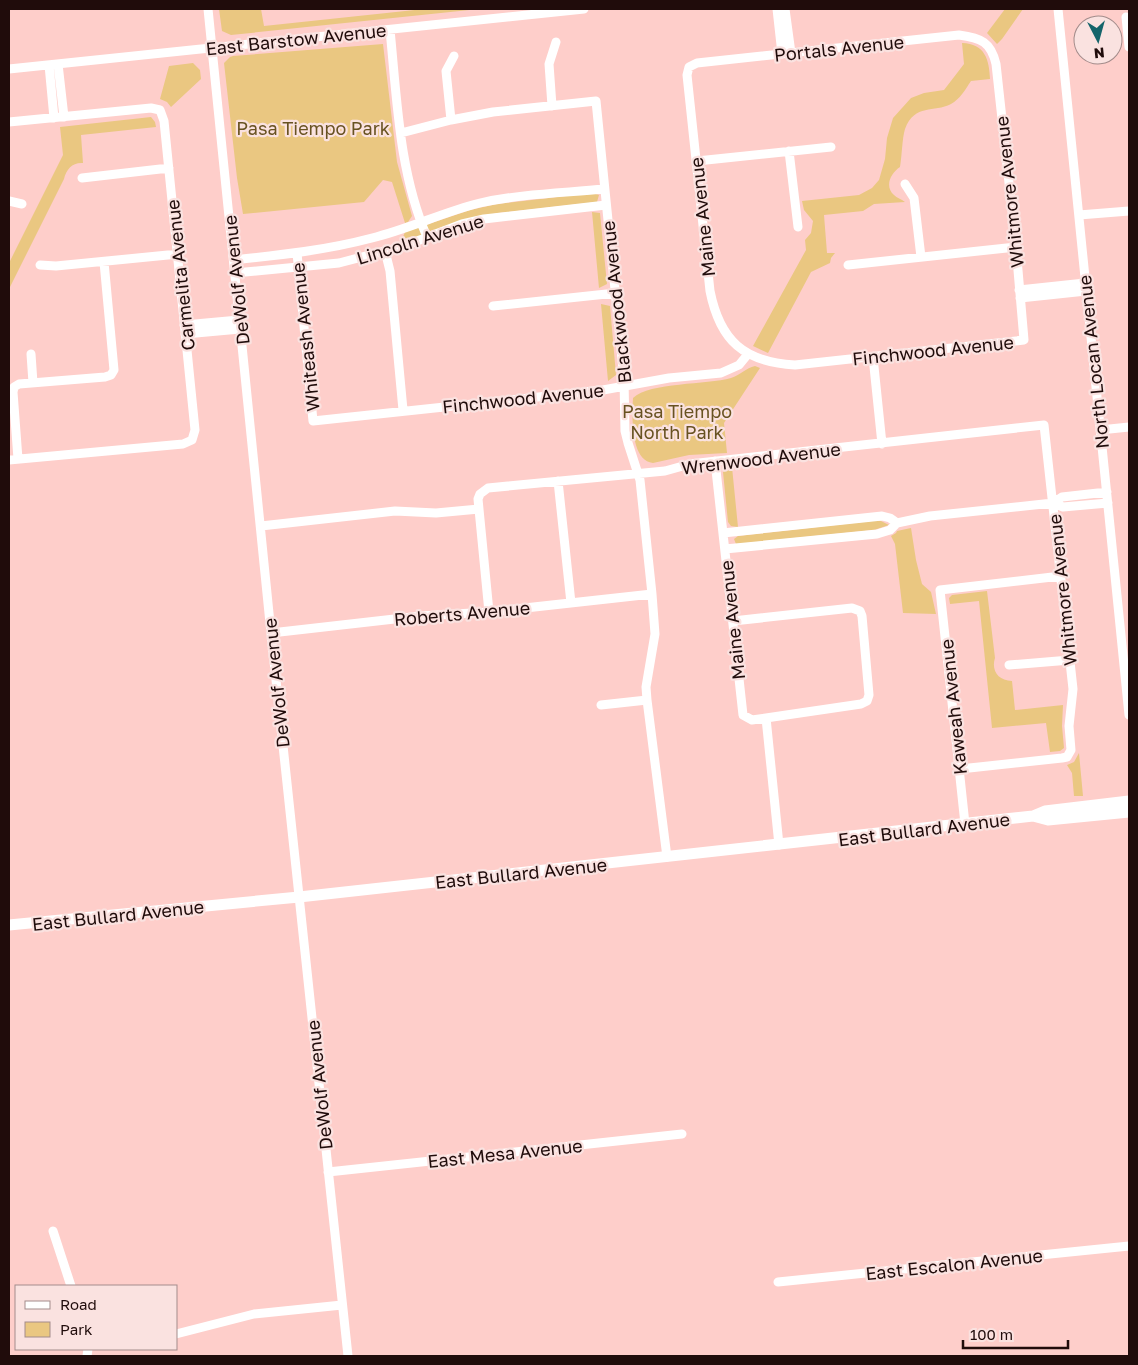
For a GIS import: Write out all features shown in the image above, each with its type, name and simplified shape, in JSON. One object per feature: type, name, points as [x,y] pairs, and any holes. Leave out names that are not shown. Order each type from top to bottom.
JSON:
[{"type":"main road","name":"East Bullard Avenue","points":[[9,926],[780,845],[1033,816],[1045,810],[1129,801]]},
{"type":"main road","name":"East Bullard Avenue","points":[[1033,816],[1048,820],[1129,812]]},
{"type":"street","name":"DeWolf Avenue","points":[[208,9],[271,633],[348,1356]]},
{"type":"street","name":"East Barstow Avenue","points":[[9,69],[390,30],[534,11],[584,9]]},
{"type":"street","points":[[777,9],[787,54]]},
{"type":"street","points":[[786,9],[787,54]]},
{"type":"street","name":"North Locan Avenue","points":[[1058,9],[1100,430],[1125,638],[1129,715]]},
{"type":"street","points":[[1126,17],[1129,48]]},
{"type":"street","points":[[390,30],[407,175],[427,237]]},
{"type":"street","name":"Portals Avenue","points":[[689,67],[697,63],[959,35],[975,37],[988,45]]},
{"type":"street","points":[[401,132],[493,112],[552,106],[549,64],[556,42]]},
{"type":"street","name":"Whitmore Avenue","points":[[988,45],[993,53],[996,64],[1016,246],[1024,340]]},
{"type":"street","points":[[450,120],[446,71],[454,56]]},
{"type":"street","points":[[9,122],[59,117],[54,64]]},
{"type":"street","name":"Maine Avenue","points":[[689,67],[687,75],[713,310],[721,327],[748,354]]},
{"type":"street","name":"Blackwood Avenue","points":[[552,106],[596,101],[625,387],[625,430],[642,488],[652,594],[655,634],[646,687],[667,857]]},
{"type":"street","name":"Carmelita Avenue","points":[[14,459],[183,444],[192,440],[195,430],[164,121],[160,110],[151,108],[59,117]]},
{"type":"street","points":[[697,161],[831,147]]},
{"type":"street","points":[[789,151],[798,227]]},
{"type":"street","points":[[82,178],[169,168]]},
{"type":"street","points":[[905,184],[914,198],[922,257]]},
{"type":"street","name":"Lincoln Avenue","points":[[234,260],[341,246],[421,223],[464,207],[503,199],[604,189]]},
{"type":"street","points":[[9,201],[22,204]]},
{"type":"street","name":"Lincoln Avenue","points":[[235,273],[339,263],[385,251],[462,224],[484,219],[606,204]]},
{"type":"street","points":[[1079,215],[1129,211]]},
{"type":"street","points":[[848,265],[1016,246]]},
{"type":"street","points":[[385,251],[390,271],[403,410]]},
{"type":"street","name":"Whiteash Avenue","points":[[297,253],[313,421]]},
{"type":"street","points":[[40,265],[56,266],[178,254]]},
{"type":"street","points":[[14,459],[14,387],[19,384],[100,377],[111,374],[114,370],[104,262]]},
{"type":"street","points":[[1020,294],[1086,287]]},
{"type":"street","points":[[493,306],[616,293]]},
{"type":"street","points":[[185,330],[240,324]]},
{"type":"street","name":"Finchwood Avenue","points":[[313,421],[625,387],[669,378],[727,371],[739,365],[748,354],[768,362],[795,364],[1024,340]]},
{"type":"street","points":[[31,354],[33,383]]},
{"type":"street","points":[[873,357],[882,444]]},
{"type":"street","name":"Whitmore Avenue","points":[[960,769],[1062,758],[1069,754],[1071,750],[1069,726],[1073,689],[1044,425]]},
{"type":"street","name":"Wrenwood Avenue","points":[[479,509],[478,499],[480,494],[488,488],[665,471],[690,464],[1044,425]]},
{"type":"street","points":[[1100,430],[1129,427]]},
{"type":"street","name":"Maine Avenue","points":[[716,461],[742,715],[752,720],[766,718]]},
{"type":"street","points":[[558,481],[571,603]]},
{"type":"street","points":[[725,549],[877,534],[890,530],[897,523],[930,516],[1053,503],[1062,497],[1107,492]]},
{"type":"street","points":[[1053,503],[1063,507],[1108,503]]},
{"type":"street","points":[[261,526],[395,511],[436,514],[479,509],[489,612]]},
{"type":"street","points":[[723,533],[882,516],[890,518],[897,523]]},
{"type":"street","name":"Kaweah Avenue","points":[[965,824],[940,590],[1061,576]]},
{"type":"street","name":"Roberts Avenue","points":[[271,633],[421,616],[489,612],[652,594]]},
{"type":"street","points":[[733,621],[852,608],[860,611],[862,616],[869,695],[867,701],[861,704],[766,718],[780,845]]},
{"type":"street","points":[[1009,665],[1070,660]]},
{"type":"street","points":[[601,704],[647,700]]},
{"type":"street","name":"East Mesa Avenue","points":[[328,1172],[682,1134]]},
{"type":"street","points":[[54,1231],[71,1285]]},
{"type":"street","name":"East Escalon Avenue","points":[[778,1282],[1129,1246]]},
{"type":"street","points":[[178,1333],[254,1314],[342,1305]]},
{"type":"green space","points":[[219,9],[261,9],[264,26],[424,9],[479,9],[231,35],[222,31]]},
{"type":"green space","points":[[1005,9],[1023,9],[997,44],[987,33]]},
{"type":"green space","points":[[962,43],[976,46],[981,50],[987,59],[990,79],[971,81],[962,94],[951,104],[919,112],[909,121],[904,133],[900,167],[892,176],[889,184],[889,188],[894,195],[905,202],[874,204],[863,211],[824,215],[827,253],[835,253],[830,263],[811,272],[768,353],[753,346],[806,250],[805,240],[811,233],[813,221],[804,210],[802,201],[859,195],[872,188],[879,180],[893,118],[911,98],[924,93],[944,90],[964,64]]},
{"type":"green space","name":"Pasa Tiempo Park","points":[[383,44],[397,162],[412,216],[408,222],[405,223],[392,182],[383,180],[364,202],[243,214],[224,63],[233,56]]},
{"type":"green space","points":[[193,63],[200,70],[201,79],[171,107],[167,102],[160,99],[169,66]]},
{"type":"green space","points":[[151,117],[156,127],[81,135],[83,163],[73,165],[66,172],[9,289],[9,263],[63,155],[60,127]]},
{"type":"green space","points":[[592,193],[599,195],[597,202],[498,213],[468,219],[409,240],[403,237],[405,232],[470,210],[497,204]]},
{"type":"green space","points":[[592,212],[600,213],[607,284],[599,288]]},
{"type":"green space","points":[[601,304],[610,306],[616,375],[608,381]]},
{"type":"green space","name":"Pasa Tiempo North Park","points":[[755,366],[760,368],[724,423],[727,453],[689,455],[653,463],[645,460],[640,454],[634,436],[633,398],[641,393],[665,386],[731,378]]},
{"type":"green space","name":"Pasa Tiempo North Park","points":[[732,467],[738,527],[731,526],[728,522],[723,472],[727,468]]},
{"type":"green space","points":[[881,521],[889,525],[874,530],[736,544],[734,539],[738,536]]},
{"type":"green space","points":[[911,528],[922,584],[931,592],[936,614],[903,613],[895,544],[891,536],[897,531]]},
{"type":"green space","points":[[987,591],[995,671],[999,677],[1012,681],[1015,710],[1063,705],[1064,748],[1060,751],[1050,752],[1046,723],[992,728],[979,601],[950,604],[949,598],[952,595]]},
{"type":"green space","points":[[1079,753],[1083,796],[1074,796],[1072,773],[1067,765],[1074,762]]}]
